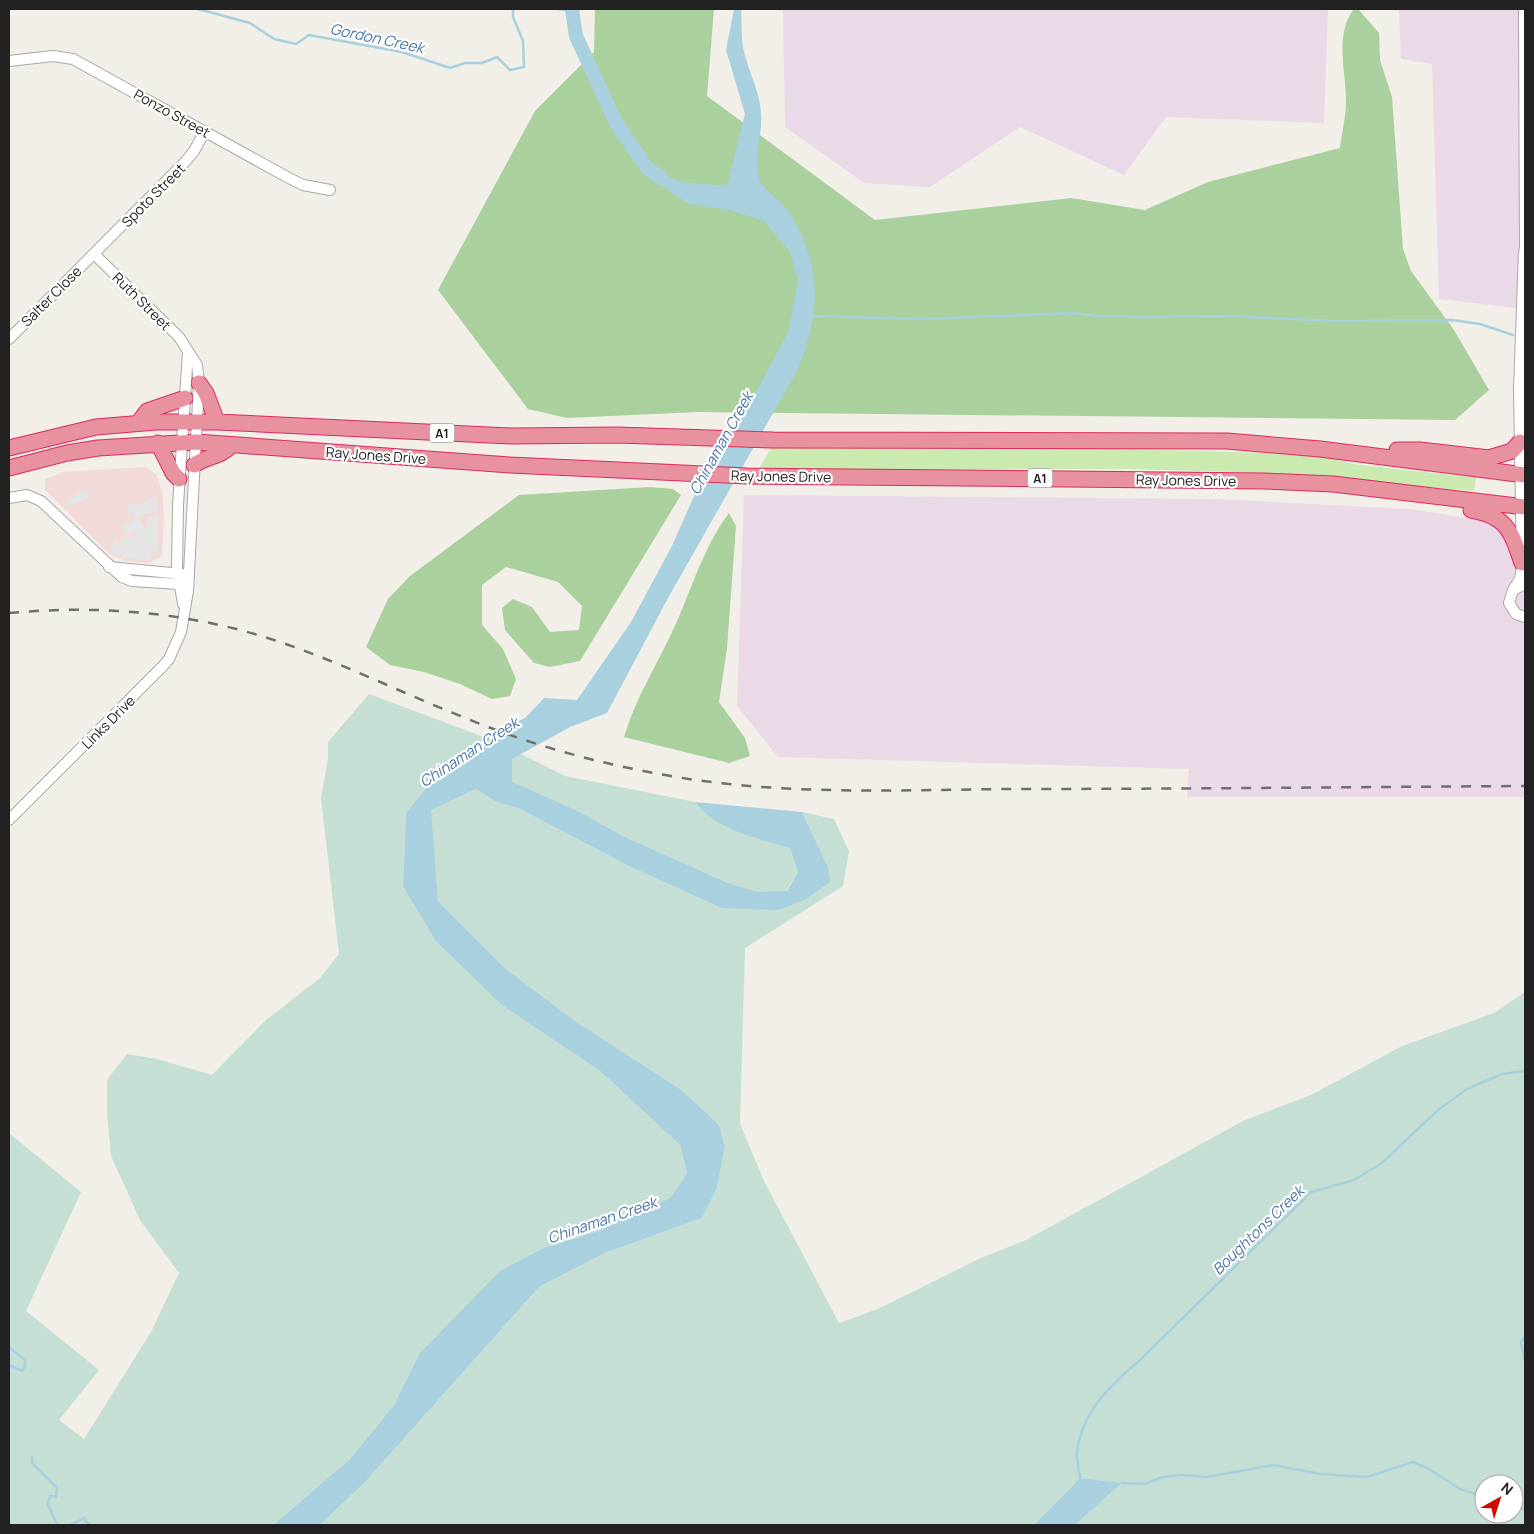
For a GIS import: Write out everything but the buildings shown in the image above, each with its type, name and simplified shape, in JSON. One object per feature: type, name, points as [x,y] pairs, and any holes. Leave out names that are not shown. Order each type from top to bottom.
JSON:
[{"type":"highway","points":[[198,383],[206,393],[217,422]]},
{"type":"highway","points":[[138,423],[147,411],[184,398]]},
{"type":"highway","name":"Ray Jones Drive","points":[[9,448],[75,431],[138,423],[217,422],[512,436],[688,437],[774,440],[1227,441],[1320,449],[1523,474]]},
{"type":"highway","name":"Ray Jones Drive","points":[[9,468],[83,450],[188,442],[510,465],[747,476],[1165,479],[1332,484],[1523,506]]},
{"type":"highway","points":[[1320,449],[1420,450],[1489,458],[1512,450],[1520,442]]},
{"type":"highway","points":[[158,443],[173,473],[179,479]]},
{"type":"highway","points":[[194,465],[221,455],[232,445]]},
{"type":"highway","points":[[1332,484],[1369,496],[1494,515],[1500,519],[1512,536],[1522,563]]},
{"type":"street","points":[[1522,9],[1524,252],[1518,389],[1523,474],[1522,563],[1520,579],[1509,597],[1510,608],[1516,614],[1525,618]]},
{"type":"street","name":"Ponzo Street","points":[[9,61],[53,56],[74,59],[303,185],[330,190]]},
{"type":"street","name":"Spoto Street","points":[[94,254],[185,162],[205,132]]},
{"type":"street","points":[[1524,252],[1525,265]]},
{"type":"street","name":"Salter Close","points":[[9,339],[94,254]]},
{"type":"street","name":"Ruth Street","points":[[94,254],[179,337],[198,365],[198,383],[189,422]]},
{"type":"street","points":[[188,350],[184,398],[189,422]]},
{"type":"street","name":"Links Drive","points":[[184,610],[177,572],[179,479],[188,442],[189,422]]},
{"type":"street","name":"Links Drive","points":[[9,820],[163,666],[179,637],[189,577],[194,465],[188,442],[189,422]]},
{"type":"street","points":[[9,498],[27,495],[41,501],[108,566],[128,580],[178,584],[189,577]]},
{"type":"street","points":[[108,566],[133,570],[177,572],[189,577]]},
{"type":"street","points":[[1513,590],[1525,584]]},
{"type":"shaded area","points":[[783,9],[1328,9],[1324,123],[1166,117],[1124,175],[1020,127],[930,187],[864,183],[785,127]]},
{"type":"shaded area","points":[[1399,9],[1525,9],[1525,309],[1439,299],[1432,64],[1401,59]]},
{"type":"shaded area","points":[[145,467],[156,474],[162,492],[164,515],[162,556],[148,563],[125,561],[111,555],[45,490],[45,479],[64,472]]},
{"type":"shaded area","points":[[83,491],[88,491],[89,497],[68,507],[65,502]]},
{"type":"shaded area","points":[[156,495],[158,510],[138,517],[144,527],[127,536],[121,527],[136,518],[133,513],[128,512],[128,505],[141,504]]},
{"type":"shaded area","points":[[744,495],[1212,499],[1409,509],[1525,527],[1525,797],[1187,797],[1189,769],[778,757],[737,706]]},
{"type":"shaded area","points":[[148,516],[158,516],[157,554],[151,554],[150,560],[122,558],[122,553],[117,557],[109,549],[116,541],[120,546],[121,538],[136,538],[137,530],[147,528]]},
{"type":"green space","points":[[595,9],[714,9],[707,96],[875,220],[1071,198],[1145,210],[1208,182],[1340,148],[1346,101],[1342,53],[1344,30],[1354,9],[1358,9],[1379,33],[1380,60],[1392,97],[1403,249],[1411,271],[1454,330],[1489,390],[1455,420],[697,412],[567,418],[528,409],[438,290],[535,111],[594,52]]},
{"type":"green space","points":[[771,448],[1130,449],[1267,453],[1322,457],[1354,464],[1476,478],[1474,491],[1269,473],[1132,469],[759,469]]},
{"type":"green space","points":[[650,487],[673,489],[681,495],[580,661],[550,667],[534,663],[505,630],[502,608],[513,599],[532,607],[550,632],[579,630],[582,606],[558,582],[506,567],[482,585],[482,625],[503,649],[516,679],[510,696],[492,699],[460,684],[424,672],[390,665],[366,647],[388,599],[410,576],[519,495]]},
{"type":"green space","points":[[729,513],[736,526],[727,648],[719,702],[745,738],[750,756],[729,763],[624,737],[634,709],[673,630],[712,540]]},
{"type":"green space","points":[[369,694],[484,737],[471,744],[468,757],[434,778],[406,813],[403,886],[503,1006],[600,1071],[680,1145],[687,1173],[670,1198],[601,1230],[544,1248],[419,1354],[394,1405],[349,1460],[273,1525],[9,1525],[9,1133],[81,1192],[26,1311],[99,1370],[59,1420],[84,1439],[151,1332],[179,1273],[140,1220],[111,1156],[107,1112],[107,1080],[127,1054],[157,1059],[212,1075],[266,1020],[319,979],[339,954],[321,798],[328,759],[328,742]]},
{"type":"green space","points":[[521,754],[565,776],[695,802],[703,811],[726,826],[752,837],[790,848],[798,872],[786,891],[757,893],[728,883],[623,836],[578,811],[512,783],[512,759]]},
{"type":"green space","points":[[476,789],[496,802],[518,808],[627,865],[779,910],[828,867],[802,812],[834,819],[849,851],[843,886],[745,948],[740,1124],[764,1181],[839,1323],[878,1309],[981,1258],[1026,1240],[1245,1120],[1311,1095],[1402,1046],[1494,1013],[1525,992],[1525,1525],[1075,1525],[1122,1483],[1080,1478],[1034,1525],[320,1525],[365,1482],[539,1287],[605,1253],[702,1218],[717,1188],[725,1147],[680,1089],[575,1021],[505,968],[438,901],[430,810]]},
{"type":"water","points":[[734,9],[741,9],[743,47],[760,105],[761,122],[757,162],[760,181],[788,211],[808,250],[813,270],[815,289],[814,309],[805,350],[797,371],[668,598],[607,713],[570,727],[512,759],[512,782],[578,811],[623,836],[728,883],[757,892],[787,891],[798,872],[790,848],[738,832],[714,820],[695,802],[802,812],[828,867],[830,882],[806,899],[779,910],[722,908],[627,865],[518,808],[496,802],[476,789],[431,810],[438,901],[505,968],[575,1021],[680,1089],[719,1125],[725,1147],[717,1188],[702,1218],[605,1253],[539,1287],[365,1482],[320,1525],[273,1525],[349,1460],[394,1405],[419,1354],[500,1271],[544,1248],[601,1230],[670,1198],[687,1173],[680,1145],[600,1071],[503,1006],[436,941],[403,886],[406,813],[434,778],[468,757],[471,744],[525,718],[544,698],[577,700],[631,622],[672,546],[694,496],[724,439],[760,385],[789,330],[798,280],[790,252],[764,221],[729,210],[689,204],[670,192],[647,168],[680,182],[727,186],[745,114],[726,50]]},
{"type":"water","points":[[1080,1478],[1122,1483],[1075,1525],[1034,1525]]},
{"type":"waterway","name":"Gordon Creek","points":[[198,9],[250,23],[274,39],[296,44],[309,35],[402,52],[450,68],[465,63],[482,63],[497,57],[510,70],[524,67],[523,41],[513,17],[513,9]]},
{"type":"waterway","name":"Gordon Creek","points":[[558,9],[573,11]]},
{"type":"waterway","name":"Chinaman Creek","points":[[572,9],[576,36],[616,123],[647,168],[662,179]]},
{"type":"waterway","points":[[812,316],[921,319],[1073,313],[1095,316],[1228,316],[1337,321],[1452,320],[1480,324],[1513,335]]},
{"type":"waterway","name":"Boughtons Creek","points":[[1080,1478],[1077,1461],[1080,1436],[1085,1423],[1100,1400],[1119,1379],[1311,1192],[1354,1180],[1382,1163],[1438,1110],[1467,1089],[1502,1074],[1525,1071]]},
{"type":"waterway","points":[[1525,1336],[1521,1342],[1525,1362]]},
{"type":"waterway","points":[[9,1347],[25,1360],[25,1366],[22,1371],[9,1365]]},
{"type":"waterway","points":[[32,1457],[32,1463],[57,1488],[56,1497],[50,1496],[48,1504],[57,1525]]},
{"type":"waterway","points":[[1122,1483],[1145,1484],[1163,1477],[1185,1475],[1207,1477],[1274,1465],[1320,1474],[1367,1477],[1413,1462],[1429,1469],[1460,1489],[1474,1494]]},
{"type":"waterway","points":[[70,1525],[84,1518],[89,1525]]},
{"type":"railway","points":[[9,613],[67,610],[125,611],[182,618],[240,630],[297,648],[512,736],[562,752],[613,765],[708,782],[795,789],[882,791],[1525,786]]}]
